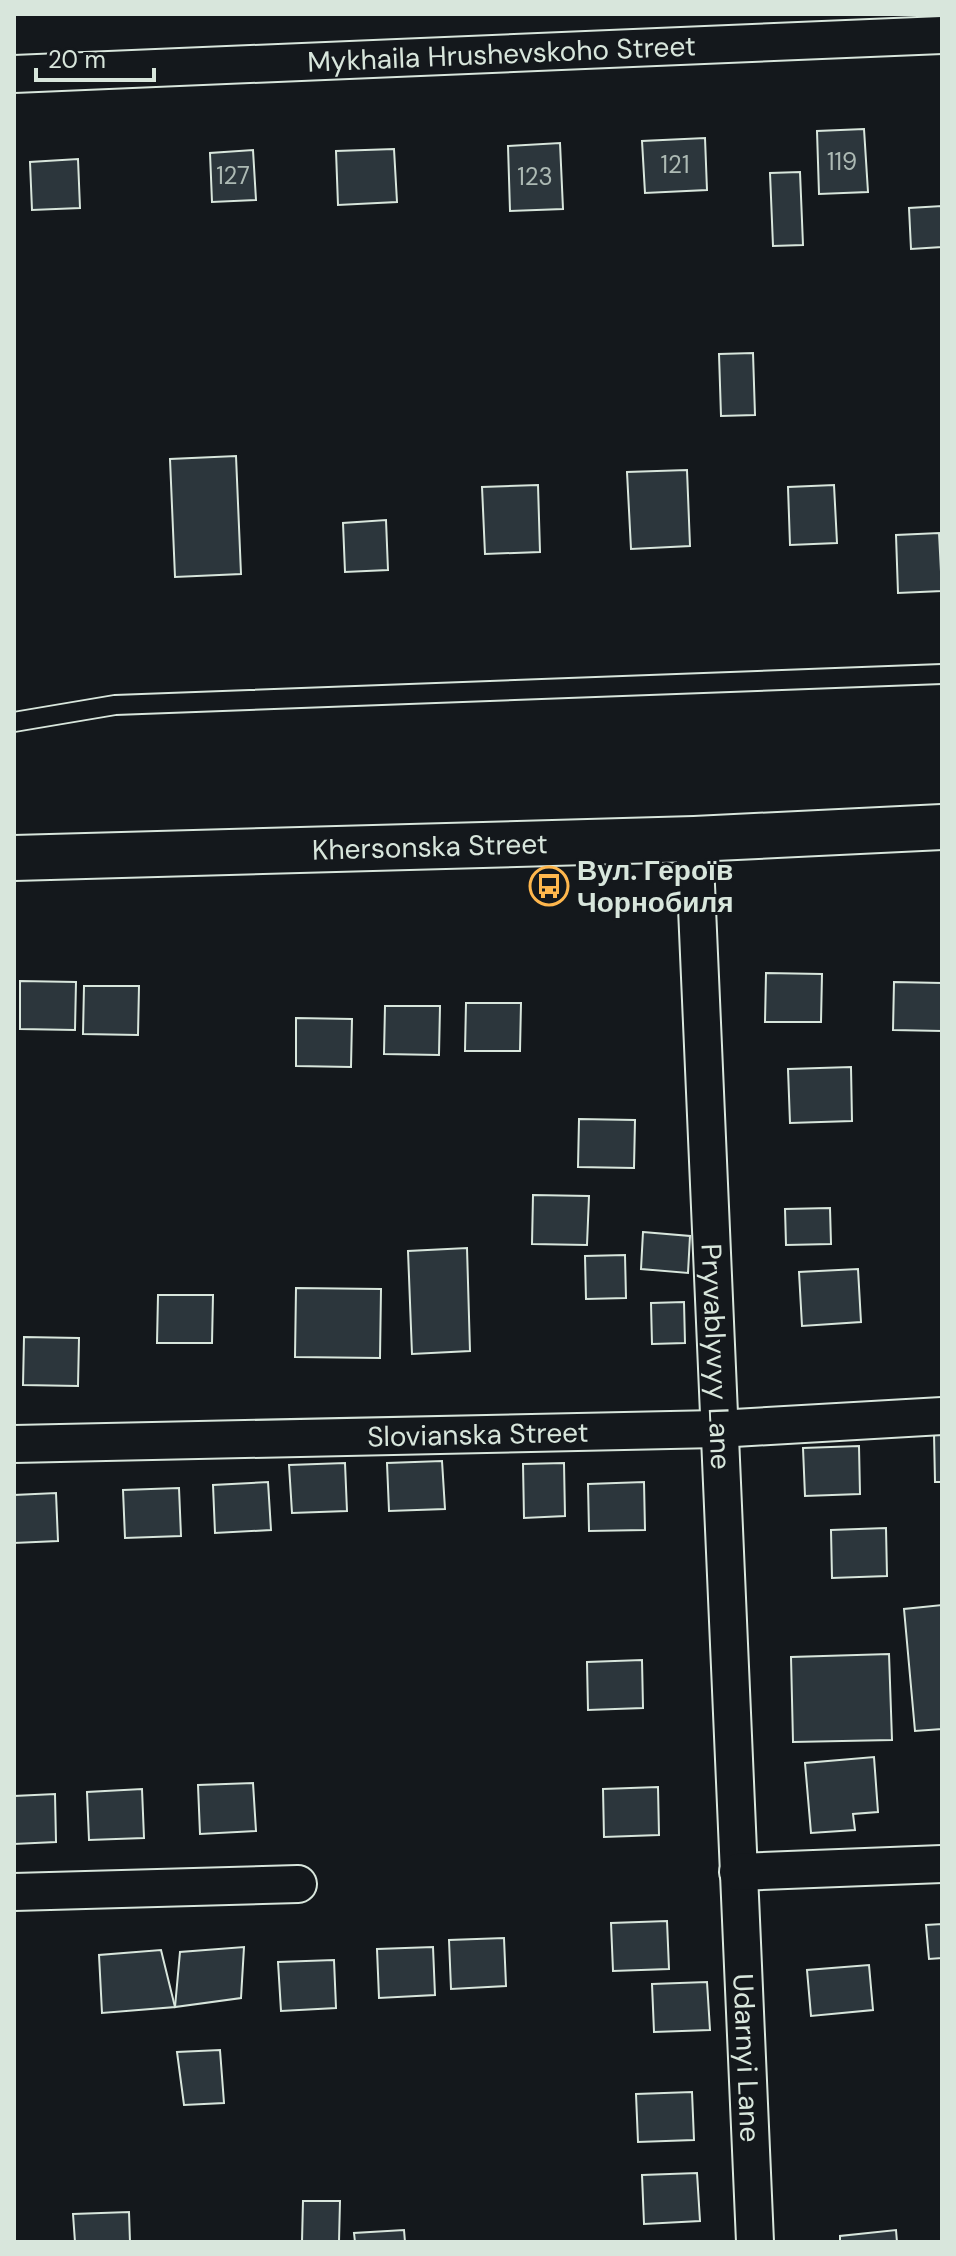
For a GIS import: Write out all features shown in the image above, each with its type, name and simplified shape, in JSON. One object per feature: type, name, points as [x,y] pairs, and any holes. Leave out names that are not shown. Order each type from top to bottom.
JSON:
[{"type":"main road","name":"Khersonska Street","points":[[14,858],[694,839],[942,827]]},
{"type":"street","name":"Mykhaila Hrushevskoho Street","points":[[14,74],[942,35]]},
{"type":"street","name":"Pryvablyvyy Lane","points":[[694,839],[738,1872]]},
{"type":"street","name":"Slovianska Street","points":[[14,1444],[717,1429],[942,1416]]},
{"type":"street","points":[[738,1872],[942,1864]]},
{"type":"street","name":"Udarnyi Lane","points":[[738,1872],[755,2242]]},
{"type":"street","points":[[14,1892],[298,1884]]},
{"type":"lane","points":[[14,722],[115,705],[942,674]]},
{"type":"building","points":[[864,129],[868,192],[819,194],[817,131]]},
{"type":"building","points":[[705,138],[707,190],[645,193],[642,141]]},
{"type":"building","points":[[560,143],[563,209],[510,211],[508,146]]},
{"type":"building","points":[[394,149],[397,202],[338,205],[336,151]]},
{"type":"building","points":[[253,150],[256,200],[212,202],[210,153]]},
{"type":"building","points":[[78,159],[80,208],[32,210],[30,162]]},
{"type":"building","points":[[800,172],[803,245],[773,246],[770,173]]},
{"type":"building","points":[[942,206],[942,247],[911,249],[909,208]]},
{"type":"building","points":[[753,353],[755,415],[721,416],[719,354]]},
{"type":"building","points":[[236,456],[241,574],[175,577],[170,459]]},
{"type":"building","points":[[687,470],[690,546],[631,549],[627,472]]},
{"type":"building","points":[[538,485],[540,552],[485,554],[482,487]]},
{"type":"building","points":[[834,485],[837,543],[790,545],[788,487]]},
{"type":"building","points":[[386,520],[388,570],[345,572],[343,523]]},
{"type":"building","points":[[939,533],[942,591],[898,593],[896,535]]},
{"type":"building","points":[[766,973],[822,974],[821,1022],[765,1022]]},
{"type":"building","points":[[20,981],[76,982],[75,1030],[20,1029]]},
{"type":"building","points":[[894,982],[942,983],[942,1031],[893,1030]]},
{"type":"building","points":[[84,986],[139,986],[138,1035],[83,1034]]},
{"type":"building","points":[[466,1003],[521,1003],[520,1051],[465,1051]]},
{"type":"building","points":[[385,1006],[440,1006],[439,1055],[384,1054]]},
{"type":"building","points":[[296,1018],[352,1019],[351,1067],[296,1066]]},
{"type":"building","points":[[851,1067],[852,1121],[790,1123],[788,1069]]},
{"type":"building","points":[[579,1119],[635,1120],[634,1168],[578,1167]]},
{"type":"building","points":[[533,1195],[589,1196],[587,1245],[532,1244]]},
{"type":"building","points":[[830,1208],[831,1244],[786,1245],[785,1209]]},
{"type":"building","points":[[643,1232],[690,1236],[688,1273],[641,1269]]},
{"type":"building","points":[[467,1248],[470,1351],[412,1354],[408,1251]]},
{"type":"building","points":[[625,1255],[626,1298],[586,1299],[585,1256]]},
{"type":"building","points":[[858,1269],[861,1322],[802,1326],[799,1272]]},
{"type":"building","points":[[296,1288],[381,1289],[380,1358],[295,1357]]},
{"type":"building","points":[[158,1295],[213,1295],[212,1343],[157,1343]]},
{"type":"building","points":[[684,1302],[685,1343],[652,1344],[651,1303]]},
{"type":"building","points":[[24,1337],[79,1338],[78,1386],[23,1385]]},
{"type":"building","points":[[934,1433],[942,1433],[942,1482],[935,1482]]},
{"type":"building","points":[[859,1446],[860,1494],[805,1496],[803,1448]]},
{"type":"building","points":[[442,1461],[445,1509],[389,1511],[387,1463]]},
{"type":"building","points":[[345,1463],[347,1511],[292,1513],[289,1465]]},
{"type":"building","points":[[564,1463],[565,1516],[524,1518],[523,1464]]},
{"type":"building","points":[[268,1482],[271,1530],[215,1533],[213,1485]]},
{"type":"building","points":[[644,1482],[645,1530],[589,1531],[588,1484]]},
{"type":"building","points":[[179,1488],[181,1536],[125,1538],[123,1490]]},
{"type":"building","points":[[56,1493],[58,1541],[14,1543],[14,1495]]},
{"type":"building","points":[[886,1528],[887,1576],[832,1578],[831,1530]]},
{"type":"building","points":[[942,1605],[942,1729],[915,1731],[904,1609]]},
{"type":"building","points":[[889,1654],[892,1740],[793,1742],[791,1657]]},
{"type":"building","points":[[642,1660],[643,1708],[588,1710],[587,1662]]},
{"type":"building","points":[[874,1757],[878,1812],[853,1814],[855,1830],[811,1833],[805,1763]]},
{"type":"building","points":[[253,1783],[256,1831],[200,1834],[198,1785]]},
{"type":"building","points":[[658,1787],[659,1835],[604,1837],[603,1789]]},
{"type":"building","points":[[142,1789],[144,1838],[89,1840],[87,1792]]},
{"type":"building","points":[[55,1794],[56,1842],[14,1844],[14,1796]]},
{"type":"building","points":[[667,1921],[669,1969],[613,1971],[611,1923]]},
{"type":"building","points":[[942,1924],[942,1958],[929,1959],[926,1925]]},
{"type":"building","points":[[504,1938],[506,1986],[451,1989],[449,1940]]},
{"type":"building","points":[[244,1947],[241,1998],[175,2007],[180,1952]]},
{"type":"building","points":[[433,1947],[435,1995],[379,1998],[377,1949]]},
{"type":"building","points":[[161,1950],[175,2007],[102,2013],[99,1955]]},
{"type":"building","points":[[334,1960],[336,2008],[281,2011],[278,1962]]},
{"type":"building","points":[[869,1965],[873,2010],[811,2016],[807,1970]]},
{"type":"building","points":[[707,1982],[710,2030],[654,2032],[652,1984]]},
{"type":"building","points":[[220,2050],[224,2103],[184,2105],[177,2052]]},
{"type":"building","points":[[692,2092],[694,2140],[638,2142],[636,2094]]},
{"type":"building","points":[[697,2173],[700,2221],[644,2224],[642,2175]]},
{"type":"building","points":[[303,2201],[340,2201],[339,2242],[302,2242]]},
{"type":"building","points":[[129,2212],[130,2242],[75,2242],[73,2214]]},
{"type":"building","points":[[404,2230],[405,2242],[355,2242],[354,2233]]},
{"type":"building","points":[[896,2230],[897,2242],[840,2242],[840,2236]]},
{"type":"place","name":"Вул. Героїв Чорнобиля","points":[[549,886]]}]
